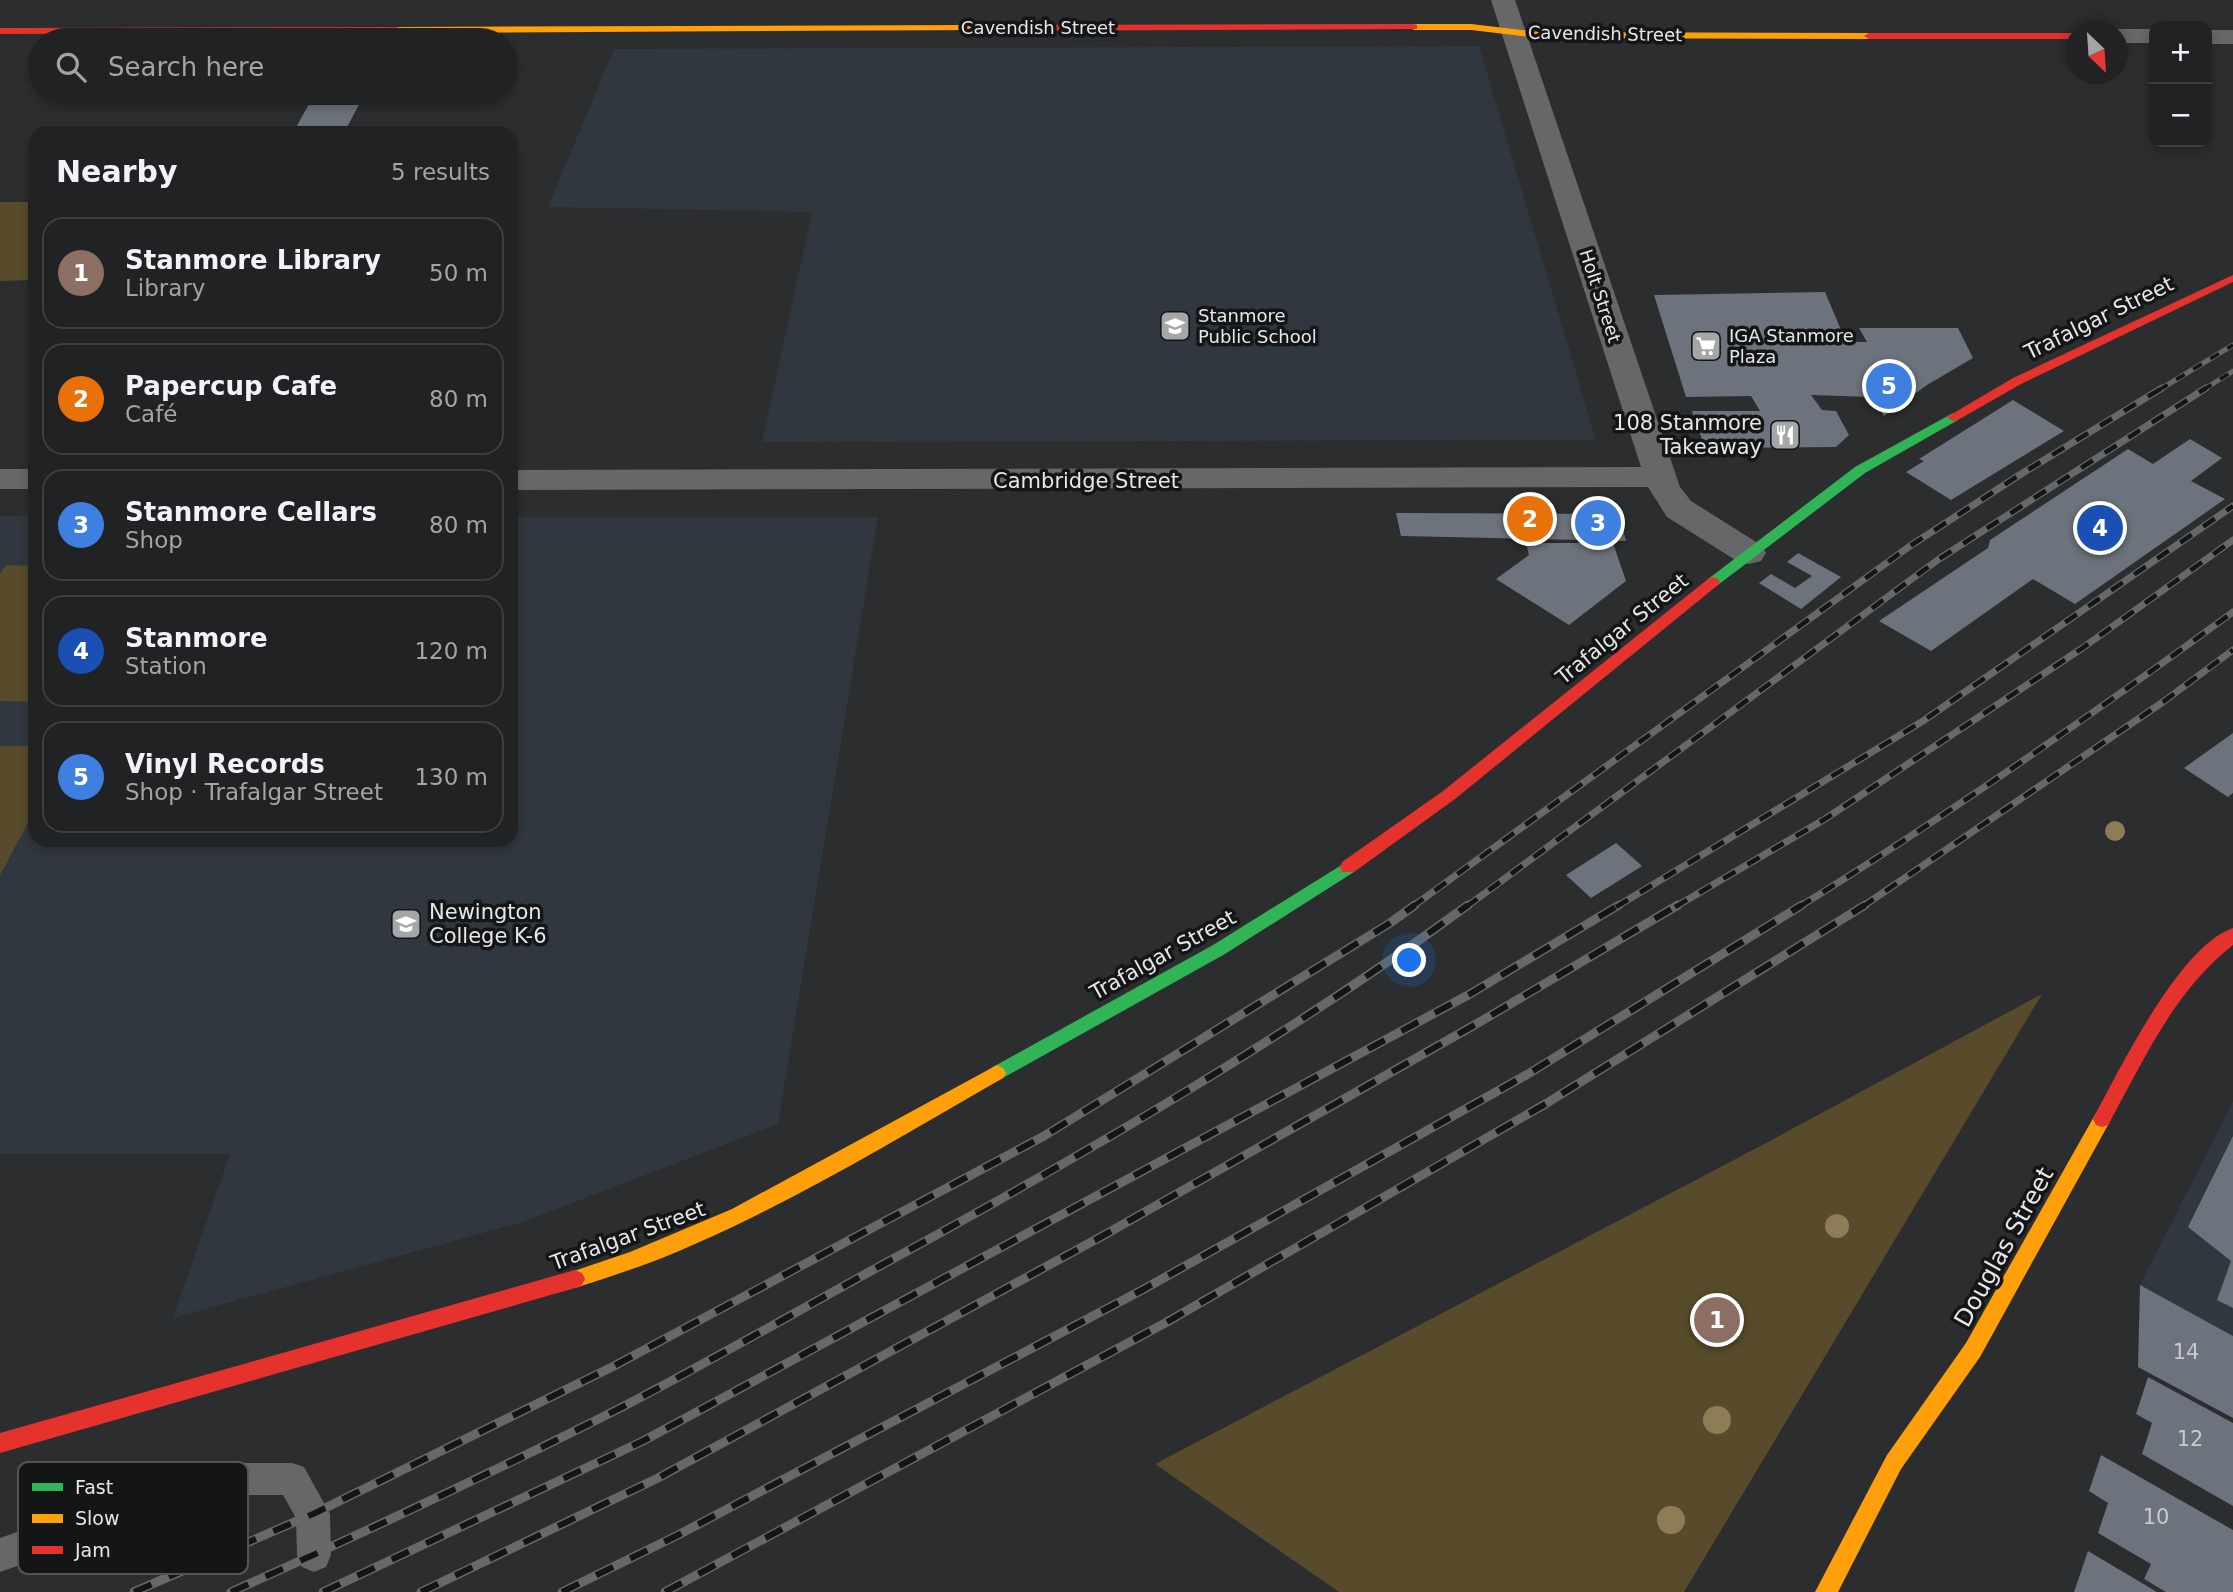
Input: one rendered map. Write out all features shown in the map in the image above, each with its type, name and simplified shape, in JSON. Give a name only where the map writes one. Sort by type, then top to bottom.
[{"type":"street","name":"Holt Street","points":[[1503,0],[1660,477],[1671,500],[1679,509],[1748,553]]},
{"type":"street","name":"Cavendish Street","points":[[518,30],[1471,27],[1540,35],[2065,36]]},
{"type":"street","name":"Cavendish Street","points":[[0,31],[28,31]]},
{"type":"street","points":[[2128,36],[2149,36]]},
{"type":"street","points":[[2212,37],[2233,37]]},
{"type":"street","name":"Trafalgar Street","points":[[0,1443],[608,1270],[691,1239],[768,1201],[1307,896],[1449,795],[1748,553],[1879,458],[2017,381],[2233,278]]},
{"type":"street","name":"Cambridge Street","points":[[518,480],[1166,481],[1660,477]]},
{"type":"street","points":[[0,479],[28,479]]},
{"type":"street","name":"Douglas Street","points":[[1826,1592],[1894,1462],[1973,1350],[2170,998],[2208,952],[2233,935]]},
{"type":"lane","points":[[248,1479],[292,1479],[313,1514],[314,1555]]},
{"type":"lane","points":[[0,1555],[18,1549]]},
{"type":"shaded area","name":"Stanmore Public School","points":[[1479,46],[1596,440],[762,442],[812,212],[548,207],[614,49]]},
{"type":"shaded area","points":[[0,202],[28,202],[28,280],[0,281]]},
{"type":"shaded area","name":"Newington College K-6","points":[[0,516],[28,516],[28,847],[518,847],[518,517],[878,517],[778,1124],[523,1222],[173,1318],[230,1154],[0,1154]]},
{"type":"shaded area","points":[[6,565],[28,566],[28,702],[0,701],[0,574]]},
{"type":"shaded area","points":[[0,746],[28,746],[28,823],[0,875]]},
{"type":"shaded area","points":[[2042,994],[1684,1592],[1339,1592],[1155,1464],[1768,1142]]},
{"type":"shaded area","points":[[2233,1101],[2233,1336],[2140,1285]]},
{"type":"building","points":[[308,105],[359,105],[348,126],[297,126]]},
{"type":"building","points":[[1825,292],[1846,342],[1867,342],[1859,328],[1958,328],[1973,358],[1927,385],[1884,416],[1872,397],[1811,395],[1822,410],[1836,411],[1849,435],[1836,447],[1705,448],[1692,411],[1760,411],[1751,396],[1686,397],[1654,295]]},
{"type":"building","points":[[2013,400],[2064,431],[1951,500],[1906,472],[1924,461],[1919,459]]},
{"type":"building","points":[[2190,439],[2222,458],[2191,481],[2225,499],[2075,604],[2033,579],[1931,651],[1879,621],[1988,548],[1990,540],[2128,449],[2153,464]]},
{"type":"building","points":[[1396,513],[1606,514],[1621,522],[1626,541],[1401,536]]},
{"type":"building","points":[[1526,543],[1613,543],[1626,581],[1569,625],[1496,579],[1529,555]]},
{"type":"building","points":[[1798,553],[1841,577],[1801,609],[1759,583],[1771,574],[1795,588],[1812,576],[1787,562]]},
{"type":"building","points":[[2233,733],[2233,793],[2228,797],[2184,768]]},
{"type":"building","points":[[1616,843],[1642,866],[1591,898],[1566,875]]},
{"type":"building","points":[[2233,1136],[2233,1308],[2217,1300],[2231,1261],[2188,1227]]},
{"type":"building","points":[[2140,1285],[2233,1336],[2233,1418],[2138,1367]]},
{"type":"building","points":[[2148,1377],[2233,1423],[2233,1506],[2142,1454],[2152,1423],[2136,1414]]},
{"type":"building","points":[[2101,1455],[2233,1530],[2233,1592],[2166,1592],[2144,1579],[2151,1564],[2098,1533],[2108,1503],[2089,1491]]},
{"type":"building","points":[[2088,1551],[2157,1592],[2074,1592]]},
{"type":"railway","points":[[2159,390],[2233,345]]},
{"type":"railway","points":[[2203,390],[2233,371]]},
{"type":"railway","points":[[1412,907],[1910,546],[2162,388]]},
{"type":"railway","points":[[1466,907],[1939,559],[2206,388]]},
{"type":"railway","points":[[1616,907],[1923,721],[2233,506]]},
{"type":"railway","points":[[1675,907],[1825,819],[2081,649],[2233,540]]},
{"type":"railway","points":[[1799,907],[2019,764],[2233,612]]},
{"type":"railway","points":[[1864,905],[2163,702],[2233,650]]},
{"type":"railway","points":[[248,1542],[313,1514],[614,1366],[1044,1136],[1415,905]]},
{"type":"railway","points":[[231,1592],[432,1500],[630,1403],[955,1224],[1105,1139],[1253,1050],[1398,955],[1468,905]]},
{"type":"railway","points":[[323,1592],[643,1441],[1470,994],[1619,905]]},
{"type":"railway","points":[[421,1592],[658,1478],[1106,1234],[1478,1023],[1678,905]]},
{"type":"railway","points":[[562,1592],[678,1535],[1144,1289],[1528,1074],[1802,905]]},
{"type":"railway","points":[[665,1592],[1167,1322],[1547,1103],[1864,905]]},
{"type":"railway","points":[[134,1592],[175,1574]]},
{"type":"traffic: fast","points":[[1713,582],[1860,470],[1953,417]]},
{"type":"traffic: fast","points":[[997,1073],[1219,949],[1348,867]]},
{"type":"traffic: slow","points":[[1414,27],[1471,27],[1540,35],[1869,36]]},
{"type":"traffic: slow","points":[[518,30],[977,28]]},
{"type":"traffic: slow","points":[[575,1279],[631,1261],[739,1215],[997,1073]]},
{"type":"traffic: slow","points":[[1826,1592],[1894,1462],[1973,1350],[2102,1119]]},
{"type":"traffic: jam","points":[[977,28],[1414,27]]},
{"type":"traffic: jam","points":[[0,31],[28,31]]},
{"type":"traffic: jam","points":[[1869,36],[2065,36]]},
{"type":"traffic: jam","points":[[1953,417],[2017,381],[2233,278]]},
{"type":"traffic: jam","points":[[1348,867],[1449,795],[1713,582]]},
{"type":"traffic: jam","points":[[2102,1119],[2143,1044],[2174,995],[2191,973],[2233,935]]},
{"type":"traffic: jam","points":[[0,1443],[575,1279]]},
{"type":"place","name":"Stanmore Public School","points":[[1175,326]]},
{"type":"place","name":"IGA Stanmore Plaza","points":[[1706,346]]},
{"type":"place","name":"Vinyl Records","points":[[1889,386]]},
{"type":"place","name":"108 Stanmore Takeaway","points":[[1785,435]]},
{"type":"place","name":"Papercup Cafe","points":[[1530,519]]},
{"type":"place","name":"Stanmore Cellars","points":[[1598,523]]},
{"type":"place","name":"Stanmore","points":[[2100,528]]},
{"type":"place","name":"Newington College K-6","points":[[406,924]]},
{"type":"place","name":"Stanmore Library","points":[[1717,1320]]}]
